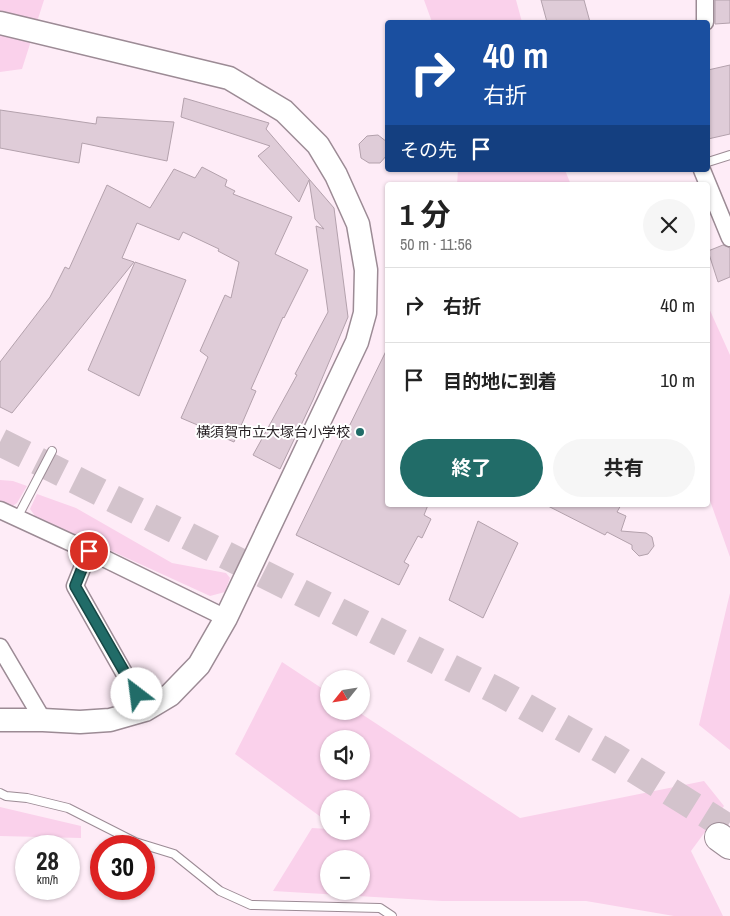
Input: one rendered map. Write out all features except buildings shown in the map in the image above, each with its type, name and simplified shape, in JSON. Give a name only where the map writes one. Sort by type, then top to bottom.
[{"type":"street","points":[[705,0],[705,20]]},
{"type":"street","points":[[0,23],[229,78],[284,111],[318,144],[336,175],[358,224],[366,270],[365,313],[357,342],[226,618],[199,666],[170,696],[146,710],[110,720],[80,722],[0,720]]},
{"type":"street","points":[[710,189],[730,238]]},
{"type":"street","points":[[0,510],[226,618]]},
{"type":"street","points":[[89,551],[75,586],[146,710]]},
{"type":"street","points":[[0,648],[43,720]]},
{"type":"lane","points":[[710,161],[730,155]]},
{"type":"lane","points":[[17,518],[52,451]]},
{"type":"lane","points":[[0,793],[6,796],[27,798],[68,808],[135,842],[174,854],[220,891],[251,905],[380,908],[392,916]]},
{"type":"shaded area","points":[[0,0],[44,0],[22,69],[0,72]]},
{"type":"shaded area","points":[[424,0],[516,0],[521,20],[431,20]]},
{"type":"shaded area","points":[[458,172],[566,172],[570,182],[457,182]]},
{"type":"shaded area","points":[[710,310],[730,355],[730,557],[710,501]]},
{"type":"shaded area","points":[[0,480],[13,481],[27,486],[17,503],[11,507],[0,502]]},
{"type":"shaded area","points":[[37,494],[76,508],[172,563],[226,573],[230,578],[225,592],[210,596],[35,516],[30,509]]},
{"type":"shaded area","points":[[730,593],[730,750],[699,725]]},
{"type":"shaded area","points":[[282,662],[320,687],[320,720],[370,720],[520,818],[704,781],[724,806],[691,851],[723,916],[674,916],[586,901],[442,901],[370,897],[370,850],[320,850],[320,894],[273,891],[312,828],[320,828],[320,840],[370,840],[370,790],[320,790],[320,816],[235,754]]},
{"type":"shaded area","points":[[0,807],[81,826],[81,838],[80,835],[0,836]]},
{"type":"tunnel","points":[[0,442],[499,692],[613,756],[727,827]]},
{"type":"place","name":"横須賀市立大塚台小学校","points":[[360,432]]},
{"type":"route","points":[[89,551],[75,586],[137,694]]}]
